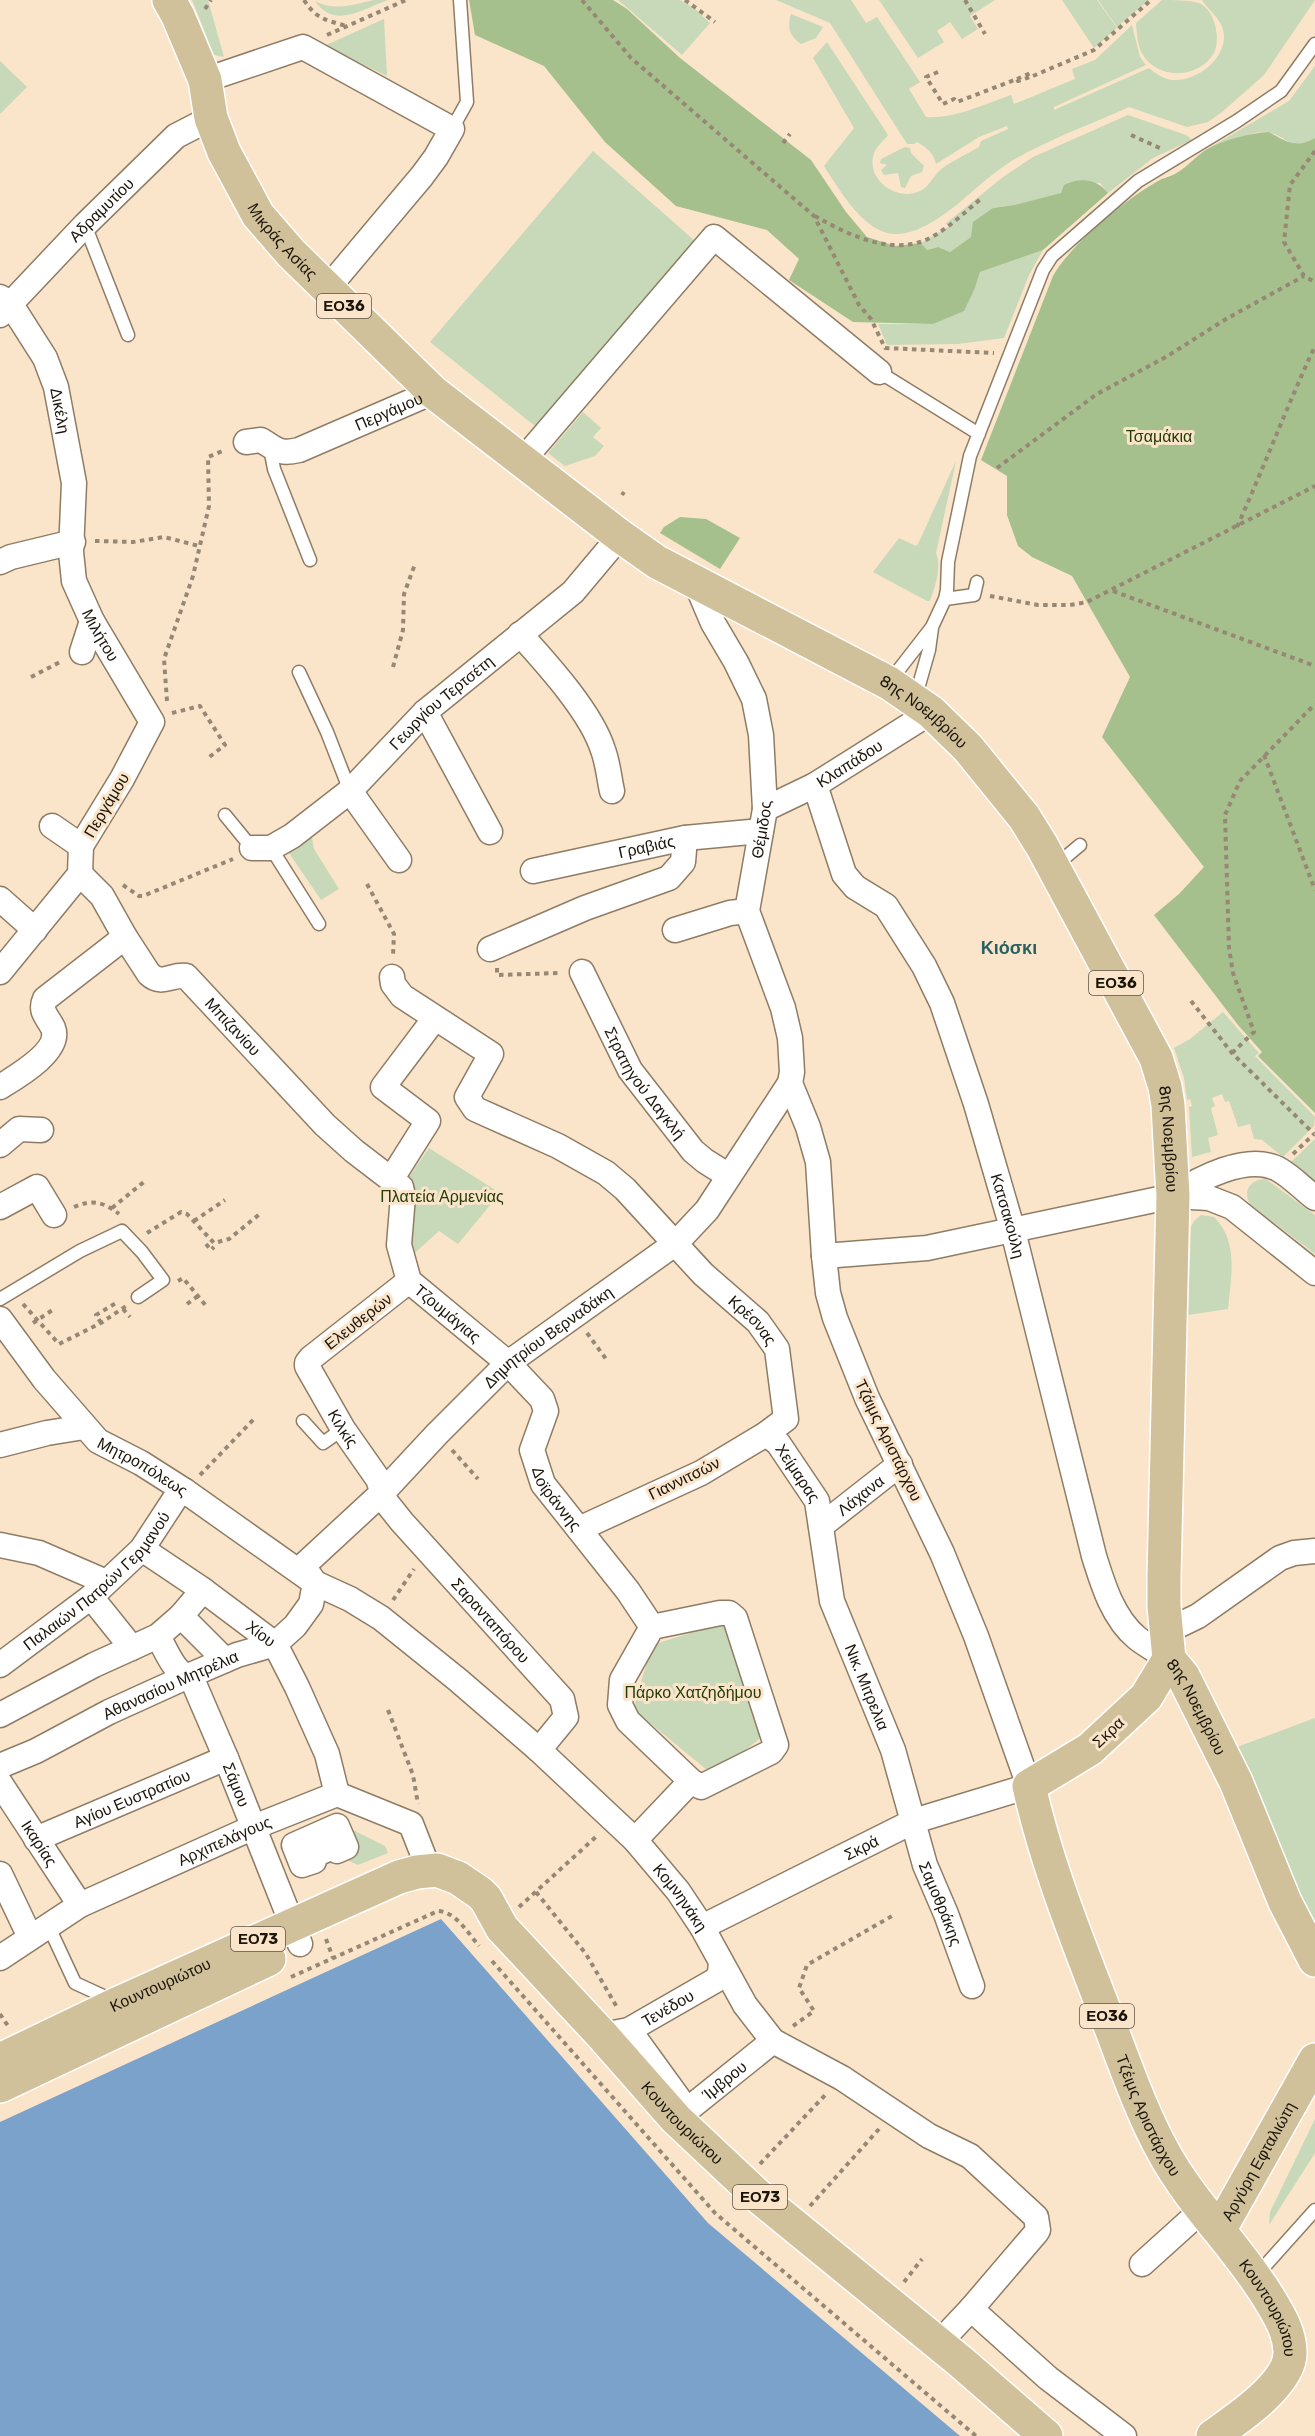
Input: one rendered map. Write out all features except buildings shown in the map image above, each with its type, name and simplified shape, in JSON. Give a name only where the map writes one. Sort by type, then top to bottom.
[{"type":"main road","name":"Μικράς Ασίας","points":[[169,0],[205,80],[212,118],[233,170],[258,214],[327,290],[433,392],[620,537]]},
{"type":"main road","name":"8ης Νοεμβρίου","points":[[620,537],[657,562],[912,698],[955,734],[1024,817],[1054,866],[1161,1071],[1168,1105],[1173,1196],[1164,1577],[1168,1645],[1236,1782],[1285,1902],[1315,1960]]},
{"type":"main road","name":"Σκρα","points":[[1029,1786],[1090,1749],[1146,1697],[1168,1645]]},
{"type":"main road","name":"Τζέιμς Αριστάρχου","points":[[1029,1786],[1040,1837],[1053,1878],[1137,2095],[1164,2153],[1211,2219]]},
{"type":"main road","name":"Κουντουριώτου","points":[[0,2086],[405,1875],[437,1870],[453,1876],[486,1899],[502,1928],[615,2032],[682,2115],[742,2181],[1046,2436]]},
{"type":"main road","name":"Κουντουριώτου","points":[[0,2060],[118,2003],[295,1934],[418,1893],[431,1890],[442,1891],[458,1897],[483,1922],[502,1928]]},
{"type":"main road","name":"Αργύρη Εφταλιώτη","points":[[1211,2219],[1315,2060]]},
{"type":"main road","name":"Κουντουριώτου","points":[[1211,2219],[1256,2276],[1284,2325],[1290,2353],[1282,2376],[1268,2391],[1213,2436]]},
{"type":"street","points":[[205,80],[303,47],[452,129],[422,176],[327,290]]},
{"type":"street","name":"Αδραμυτίου","points":[[3,305],[176,136],[212,118]]},
{"type":"street","points":[[523,460],[714,237],[879,372]]},
{"type":"street","name":"Δικέλη","points":[[3,305],[45,358],[56,387],[74,483],[73,542]]},
{"type":"street","name":"Περγάμου","points":[[246,442],[261,440],[270,448],[284,452],[299,450],[433,392]]},
{"type":"street","name":"Γεωργίου Τερτσέτη","points":[[261,848],[292,836],[350,791],[425,712],[573,592],[620,537]]},
{"type":"street","points":[[0,562],[11,557],[73,542]]},
{"type":"street","name":"Μιλήτου","points":[[73,542],[71,552],[73,575],[92,621],[160,718]]},
{"type":"street","name":"Θέμιδος","points":[[696,583],[713,623],[754,699],[761,735],[763,820],[747,911]]},
{"type":"street","points":[[82,652],[92,621]]},
{"type":"street","points":[[520,634],[555,673],[597,736],[604,751],[612,791]]},
{"type":"street","name":"Κλαπάδου","points":[[763,820],[815,785],[912,698]]},
{"type":"street","points":[[425,712],[490,832]]},
{"type":"street","name":"Περγάμου","points":[[88,882],[81,846],[160,718]]},
{"type":"street","name":"Κατσακούλη","points":[[815,785],[844,874],[855,887],[886,906],[924,966],[942,1003],[976,1104],[1013,1231],[1094,1556],[1104,1586],[1117,1614],[1137,1638],[1168,1645]]},
{"type":"street","points":[[350,791],[399,860]]},
{"type":"street","name":"Γραβιάς","points":[[533,872],[763,820]]},
{"type":"street","points":[[52,826],[81,846]]},
{"type":"street","points":[[493,958],[585,908],[669,878],[683,862],[685,838]]},
{"type":"street","points":[[0,972],[35,930],[88,882]]},
{"type":"street","name":"Μπιζανίου","points":[[88,882],[155,979],[163,981],[177,976],[186,976],[325,1125],[354,1151],[396,1181]]},
{"type":"street","points":[[0,898],[35,930]]},
{"type":"street","points":[[675,930],[730,913],[747,911],[783,1008],[790,1038],[792,1072],[790,1083]]},
{"type":"street","points":[[0,1087],[27,1070],[51,1046],[54,1034],[43,1011],[45,999],[125,937]]},
{"type":"street","name":"Στρατηγού Δαγκλή","points":[[582,972],[623,1057],[637,1079],[693,1151],[729,1176]]},
{"type":"street","points":[[392,977],[393,984],[402,996],[435,1018],[383,1087],[428,1121],[396,1181]]},
{"type":"street","name":"Κρέσνας","points":[[435,1018],[491,1054],[467,1096],[475,1109],[558,1146],[606,1173],[625,1189],[703,1274],[758,1322],[777,1349],[786,1419]]},
{"type":"street","name":"Δημητρίου Βερναδάκη","points":[[315,1583],[303,1566],[382,1492],[508,1364],[676,1243],[707,1210],[790,1083]]},
{"type":"street","name":"Τζάιμς Αριστάρχου","points":[[790,1083],[808,1127],[818,1162],[828,1293],[835,1318],[867,1398],[942,1553],[976,1636],[1029,1786]]},
{"type":"street","points":[[0,1145],[19,1129],[42,1130]]},
{"type":"street","points":[[1173,1196],[1195,1181],[1212,1174],[1251,1164],[1261,1164],[1278,1169],[1315,1198]]},
{"type":"street","name":"Τζουμάγιας","points":[[396,1181],[403,1196],[399,1245],[409,1281],[508,1364]]},
{"type":"street","points":[[0,1207],[37,1188],[54,1215]]},
{"type":"street","points":[[824,1256],[927,1248],[1173,1196],[1209,1198],[1232,1207],[1315,1273]]},
{"type":"street","name":"Ελευθερών","points":[[307,1363],[409,1281]]},
{"type":"street","name":"Μητροπόλεως","points":[[0,1319],[84,1427],[98,1441],[141,1463],[185,1491],[315,1583]]},
{"type":"street","name":"Κιλκίς","points":[[307,1363],[343,1429],[378,1479],[382,1492]]},
{"type":"street","name":"Δοϊράννης","points":[[508,1364],[546,1406],[532,1446],[543,1484],[628,1591],[652,1627]]},
{"type":"street","name":"Γιαννιτσών","points":[[579,1529],[701,1473],[766,1434],[786,1419]]},
{"type":"street","points":[[0,1445],[47,1433],[84,1427]]},
{"type":"street","name":"Χείμαρας","points":[[766,1434],[778,1443],[817,1501],[823,1553]]},
{"type":"street","name":"Λάχανα","points":[[821,1526],[900,1464]]},
{"type":"street","name":"Παλαιών Πατρών Γερμανού","points":[[0,1665],[98,1589],[142,1549],[176,1497],[185,1491]]},
{"type":"street","name":"Σαρανταπόρου","points":[[382,1492],[386,1502],[402,1522],[562,1699],[566,1717],[539,1750]]},
{"type":"street","points":[[1,1547],[39,1553],[98,1589],[132,1648]]},
{"type":"street","name":"Χίου","points":[[142,1549],[203,1590],[275,1644],[297,1686],[327,1754],[337,1794]]},
{"type":"street","points":[[1168,1645],[1198,1616],[1280,1558],[1305,1552]]},
{"type":"street","name":"Νικ. Μιτρελια","points":[[823,1553],[832,1601],[893,1750],[914,1821]]},
{"type":"street","name":"Κομνηνάκη","points":[[315,1583],[350,1599],[381,1618],[539,1750],[635,1840],[678,1891],[702,1927],[745,2005],[774,2041],[842,2078],[929,2136],[970,2156],[1036,2217],[1038,2230],[971,2309]]},
{"type":"street","name":"Αθανασίου Μητρέλια","points":[[0,1766],[36,1751],[109,1712],[186,1677],[225,1660],[275,1644],[295,1626],[311,1604],[315,1583]]},
{"type":"street","points":[[0,1715],[158,1636],[181,1616],[203,1590]]},
{"type":"street","points":[[729,1613],[734,1616],[776,1745],[771,1752],[704,1786],[698,1787],[691,1781],[628,1722],[620,1705],[622,1680],[652,1627],[729,1613]]},
{"type":"street","points":[[181,1616],[225,1660]]},
{"type":"street","name":"Σάμου","points":[[158,1636],[175,1666],[186,1677],[192,1679],[254,1827],[295,1934]]},
{"type":"street","name":"Αγίου Ευστρατίου","points":[[36,1839],[226,1758]]},
{"type":"street","points":[[635,1840],[691,1781]]},
{"type":"street","name":"Ικαρίας","points":[[0,1782],[80,1905]]},
{"type":"street","name":"Σκρά","points":[[702,1927],[914,1821],[1029,1786]]},
{"type":"street","points":[[337,1794],[411,1824],[429,1870]]},
{"type":"street","name":"Αρχιπελάγους","points":[[0,1958],[80,1905],[254,1827],[337,1794]]},
{"type":"street","name":"Σαμοθράκης","points":[[914,1821],[925,1865],[946,1914],[972,1986]]},
{"type":"street","points":[[0,1874],[39,1931]]},
{"type":"street","name":"Τενέδου","points":[[615,2032],[716,1980],[720,1973],[721,1963]]},
{"type":"street","name":"Ίμβρου","points":[[682,2115],[774,2041]]},
{"type":"street","points":[[1142,2264],[1211,2219]]},
{"type":"street","points":[[938,2344],[971,2309],[1048,2378],[1124,2436]]},
{"type":"lane","points":[[452,129],[466,102],[460,0]]},
{"type":"lane","points":[[912,698],[932,627],[945,599],[948,562],[970,456],[1043,270],[1052,256],[1130,187],[1281,91],[1315,44]]},
{"type":"lane","points":[[85,225],[128,335]]},
{"type":"lane","points":[[879,372],[979,434]]},
{"type":"lane","points":[[270,448],[273,469],[310,560]]},
{"type":"lane","points":[[945,599],[974,595],[976,582]]},
{"type":"lane","points":[[912,698],[929,650],[932,627]]},
{"type":"lane","points":[[300,672],[350,791]]},
{"type":"lane","points":[[225,814],[261,848],[319,924]]},
{"type":"lane","points":[[1054,866],[1080,846]]},
{"type":"lane","points":[[0,1299],[80,1251],[122,1231],[142,1252],[166,1284],[138,1297]]},
{"type":"lane","points":[[303,1421],[323,1443],[343,1429]]},
{"type":"lane","points":[[39,1931],[75,1983],[118,2003]]},
{"type":"lane","points":[[1256,2276],[1315,2210]]},
{"type":"path","points":[[205,9],[211,0]]},
{"type":"path","points":[[304,0],[311,10],[327,22],[346,26]]},
{"type":"path","points":[[303,47],[406,0]]},
{"type":"path","points":[[582,0],[631,58],[814,216],[844,232],[871,241],[895,244],[920,242],[950,224],[984,197]]},
{"type":"path","points":[[685,0],[715,22]]},
{"type":"path","points":[[966,0],[985,34]]},
{"type":"path","points":[[938,72],[926,77],[943,104],[954,99],[957,102],[1094,50],[1151,0]]},
{"type":"path","points":[[783,143],[790,134]]},
{"type":"path","points":[[1131,135],[1176,156]]},
{"type":"path","points":[[1315,151],[1290,185],[1284,242],[1304,276],[1315,282]]},
{"type":"path","points":[[814,216],[859,305],[871,319],[885,348],[1010,354]]},
{"type":"path","points":[[997,468],[1097,394],[1166,357],[1226,319],[1304,276]]},
{"type":"path","points":[[1237,527],[1315,346]]},
{"type":"path","points":[[168,703],[164,659],[185,604],[209,506],[208,457]]},
{"type":"path","points":[[974,595],[1004,597],[1020,603],[1070,605],[1088,602],[1315,486]]},
{"type":"path","points":[[73,542],[133,542],[164,537],[199,546]]},
{"type":"path","points":[[393,667],[403,630],[404,594],[415,564]]},
{"type":"path","points":[[1112,591],[1315,666]]},
{"type":"path","points":[[31,677],[82,652]]},
{"type":"path","points":[[1232,1053],[1254,1032],[1233,973],[1229,948],[1225,815],[1240,782],[1315,704]]},
{"type":"path","points":[[160,718],[200,706],[225,745],[208,758]]},
{"type":"path","points":[[1264,755],[1315,890]]},
{"type":"path","points":[[88,882],[122,884],[139,896],[143,896],[261,848]]},
{"type":"path","points":[[368,884],[394,934],[392,977]]},
{"type":"path","points":[[493,958],[497,975],[582,972]]},
{"type":"path","points":[[1191,1001],[1232,1053],[1314,1134]]},
{"type":"path","points":[[112,1208],[145,1181]]},
{"type":"path","points":[[194,1221],[225,1200]]},
{"type":"path","points":[[87,1201],[103,1203]]},
{"type":"path","points":[[140,1238],[181,1212],[194,1221],[214,1243],[229,1239],[261,1213]]},
{"type":"path","points":[[206,1244],[211,1250],[214,1247]]},
{"type":"path","points":[[181,1279],[183,1278],[207,1307]]},
{"type":"path","points":[[12,1293],[39,1319],[59,1344],[101,1323],[110,1314],[138,1297]]},
{"type":"path","points":[[187,1304],[198,1296]]},
{"type":"path","points":[[101,1323],[96,1315],[116,1303]]},
{"type":"path","points":[[122,1308],[130,1317]]},
{"type":"path","points":[[33,1323],[54,1309]]},
{"type":"path","points":[[574,1316],[606,1359]]},
{"type":"path","points":[[185,1491],[254,1419]]},
{"type":"path","points":[[437,1434],[478,1479]]},
{"type":"path","points":[[381,1618],[428,1549]]},
{"type":"path","points":[[388,1710],[413,1775],[418,1804],[411,1824]]},
{"type":"path","points":[[502,1928],[505,1922],[612,1820]]},
{"type":"path","points":[[536,1892],[596,1969],[615,2032]]},
{"type":"path","points":[[290,1978],[438,1911],[445,1911],[452,1915],[715,2213],[976,2436]]},
{"type":"path","points":[[774,2041],[814,2011],[799,1988],[807,1965],[892,1916]]},
{"type":"path","points":[[0,2014],[7,2025]]},
{"type":"path","points":[[742,2181],[842,2078]]},
{"type":"path","points":[[794,2225],[894,2113]]},
{"type":"green space","points":[[192,0],[208,0],[224,57],[214,55]]},
{"type":"green space","points":[[374,0],[388,0],[359,12],[340,16],[323,10],[315,1],[337,7]]},
{"type":"green space","points":[[469,0],[613,0],[627,9],[680,58],[811,160],[846,212],[867,237],[895,246],[921,243],[927,250],[938,247],[950,252],[971,237],[973,222],[993,208],[1061,193],[1064,185],[1070,182],[1082,180],[1093,182],[1108,193],[1043,250],[980,272],[964,311],[933,324],[853,322],[789,280],[799,259],[767,230],[676,206],[605,142],[544,66],[475,35]]},
{"type":"green space","points":[[618,0],[680,0],[694,8],[710,23],[682,55]]},
{"type":"green space","points":[[776,0],[851,0],[866,23],[877,17],[920,82],[909,89],[926,117],[937,117],[959,113],[1011,95],[1014,104],[1075,79],[1072,69],[1095,60],[1132,25],[1140,57],[1146,65],[1054,107],[1054,110],[1149,68],[1171,80],[1191,77],[1214,62],[1224,38],[1222,26],[1202,0],[1315,0],[1264,75],[1208,122],[1187,127],[1129,107],[1027,152],[999,170],[937,219],[921,228],[894,234],[872,226],[862,218],[824,166],[854,128],[813,58],[827,42],[888,135],[875,150],[872,163],[879,180],[893,191],[911,194],[920,191],[943,168],[979,147],[981,141],[1008,129],[1007,126],[979,137],[936,164],[931,154],[923,146],[917,142],[907,144],[830,23]]},
{"type":"green space","points":[[879,0],[995,0],[970,16],[978,29],[962,39],[950,22],[937,31],[944,42],[918,58]]},
{"type":"green space","points":[[1062,0],[1097,0],[1117,28],[1094,48]]},
{"type":"green space","points":[[1098,0],[1149,0],[1117,27]]},
{"type":"green space","points":[[1162,0],[1199,3],[1213,18],[1217,32],[1216,47],[1207,62],[1199,68],[1189,72],[1168,72],[1158,69],[1143,55],[1136,23]]},
{"type":"green space","points":[[791,14],[823,27],[816,38],[801,44],[797,41],[790,31]]},
{"type":"green space","points":[[384,19],[387,76],[324,46]]},
{"type":"green space","points":[[0,61],[27,87],[0,114]]},
{"type":"green space","points":[[1315,66],[1315,138],[1294,144],[1275,134],[1262,132],[1209,148],[1289,101]]},
{"type":"green space","points":[[1128,115],[1186,135],[1192,140],[1153,158],[1108,193],[1100,183],[1064,185],[1062,193],[993,208],[971,237],[950,252],[938,247],[927,250],[921,243],[951,225],[945,224],[1003,177],[1033,157]]},
{"type":"green space","name":"Τσαμάκια","points":[[1269,132],[1297,144],[1315,138],[1315,1113],[1258,1056],[1262,1052],[1238,1025],[1154,915],[1179,894],[1204,867],[1102,737],[1130,677],[1072,576],[1032,557],[1018,546],[1007,515],[1007,476],[981,460],[1053,276],[1072,251],[1130,199],[1158,181],[1180,171],[1206,150],[1239,137]]},
{"type":"green space","points":[[905,147],[910,148],[911,153],[924,166],[922,172],[911,176],[905,188],[901,187],[898,173],[884,175],[881,170],[887,165],[880,163],[881,159]]},
{"type":"green space","points":[[593,151],[695,241],[535,426],[430,342]]},
{"type":"green space","points":[[1043,250],[1029,275],[1004,338],[958,344],[887,345],[878,324],[933,324],[975,288],[980,272]]},
{"type":"green space","points":[[583,412],[601,428],[593,437],[604,446],[595,456],[565,466],[548,453]]},
{"type":"green space","points":[[956,461],[936,553],[937,577],[930,601],[927,601],[873,572],[899,538],[916,546],[918,544]]},
{"type":"green space","points":[[680,517],[706,519],[740,538],[720,569],[660,533],[664,527]]},
{"type":"green space","points":[[311,832],[314,849],[339,889],[321,900],[287,850]]},
{"type":"green space","points":[[1223,1012],[1259,1053],[1255,1056],[1315,1117],[1314,1126],[1283,1157],[1262,1140],[1254,1139],[1250,1124],[1238,1127],[1229,1101],[1225,1102],[1222,1094],[1212,1098],[1215,1106],[1211,1108],[1218,1135],[1208,1138],[1211,1152],[1192,1157],[1189,1107],[1192,1106],[1190,1099],[1187,1100],[1184,1078],[1174,1048],[1190,1039]]},
{"type":"green space","points":[[1315,1139],[1315,1182],[1290,1163]]},
{"type":"green space","name":"Πλατεία Αρμενίας","points":[[429,1148],[500,1193],[458,1244],[439,1231],[407,1260],[406,1181]]},
{"type":"green space","points":[[1266,1179],[1315,1215],[1315,1254],[1250,1204],[1247,1194],[1249,1186],[1256,1181]]},
{"type":"green space","points":[[1201,1215],[1214,1217],[1227,1237],[1232,1260],[1228,1309],[1188,1315],[1191,1227]]},
{"type":"green space","name":"Πάρκο Χατζηδήμου","points":[[725,1622],[762,1737],[713,1775],[633,1709],[652,1645]]},
{"type":"green space","points":[[1315,1718],[1315,1933],[1229,1750]]},
{"type":"green space","points":[[335,1821],[385,1846],[388,1853],[358,1865],[347,1860],[341,1863],[336,1853],[323,1858],[326,1869],[316,1873]]},
{"type":"green space","points":[[1315,2119],[1315,2153],[1269,2225],[1270,2212]]},
{"type":"water","points":[[441,1919],[708,2223],[960,2436],[0,2436],[0,2122]]},
{"type":"district","name":"Κιόσκι","points":[[1009,948]]}]
